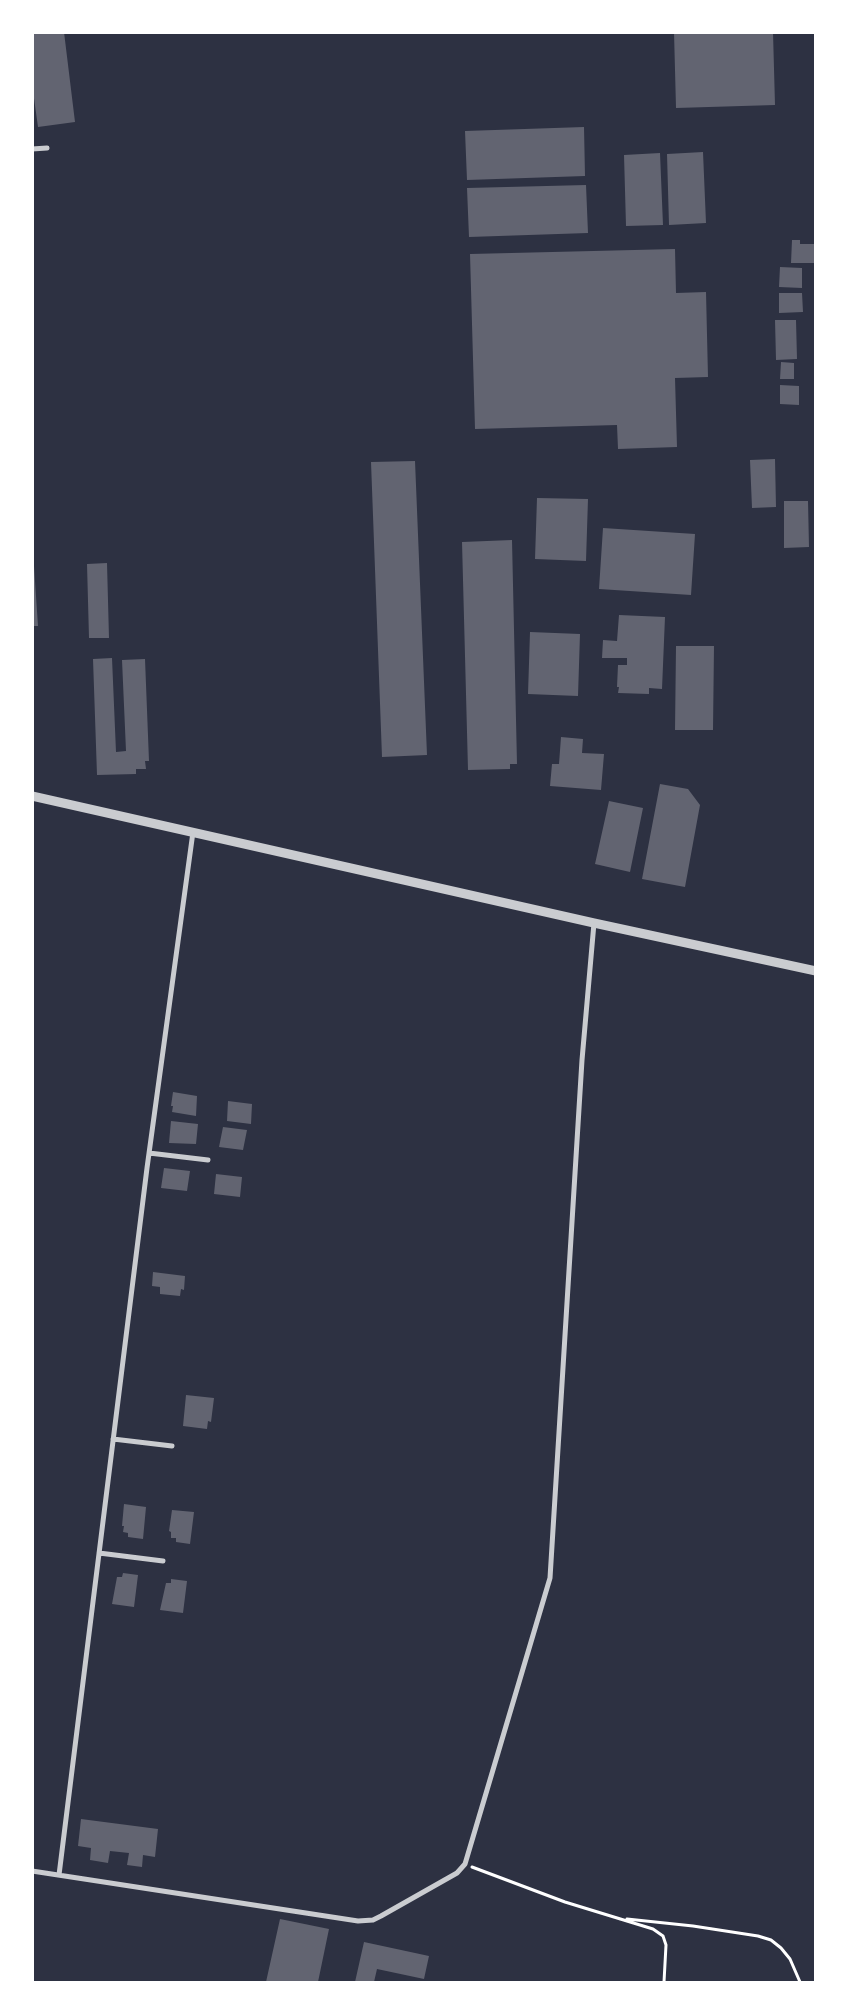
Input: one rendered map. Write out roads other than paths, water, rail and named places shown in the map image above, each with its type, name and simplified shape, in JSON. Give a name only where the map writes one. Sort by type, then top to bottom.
[{"type":"street","points":[[32,149],[47,148]]},
{"type":"street","points":[[32,796],[594,923],[816,971]]},
{"type":"street","points":[[58,1875],[149,1153],[193,832]]},
{"type":"street","points":[[32,1871],[358,1921],[373,1920],[381,1916],[457,1873],[465,1864],[550,1578],[582,1060],[594,923]]},
{"type":"street","points":[[149,1153],[208,1160]]},
{"type":"street","points":[[113,1439],[172,1446]]},
{"type":"street","points":[[99,1553],[163,1561]]}]
